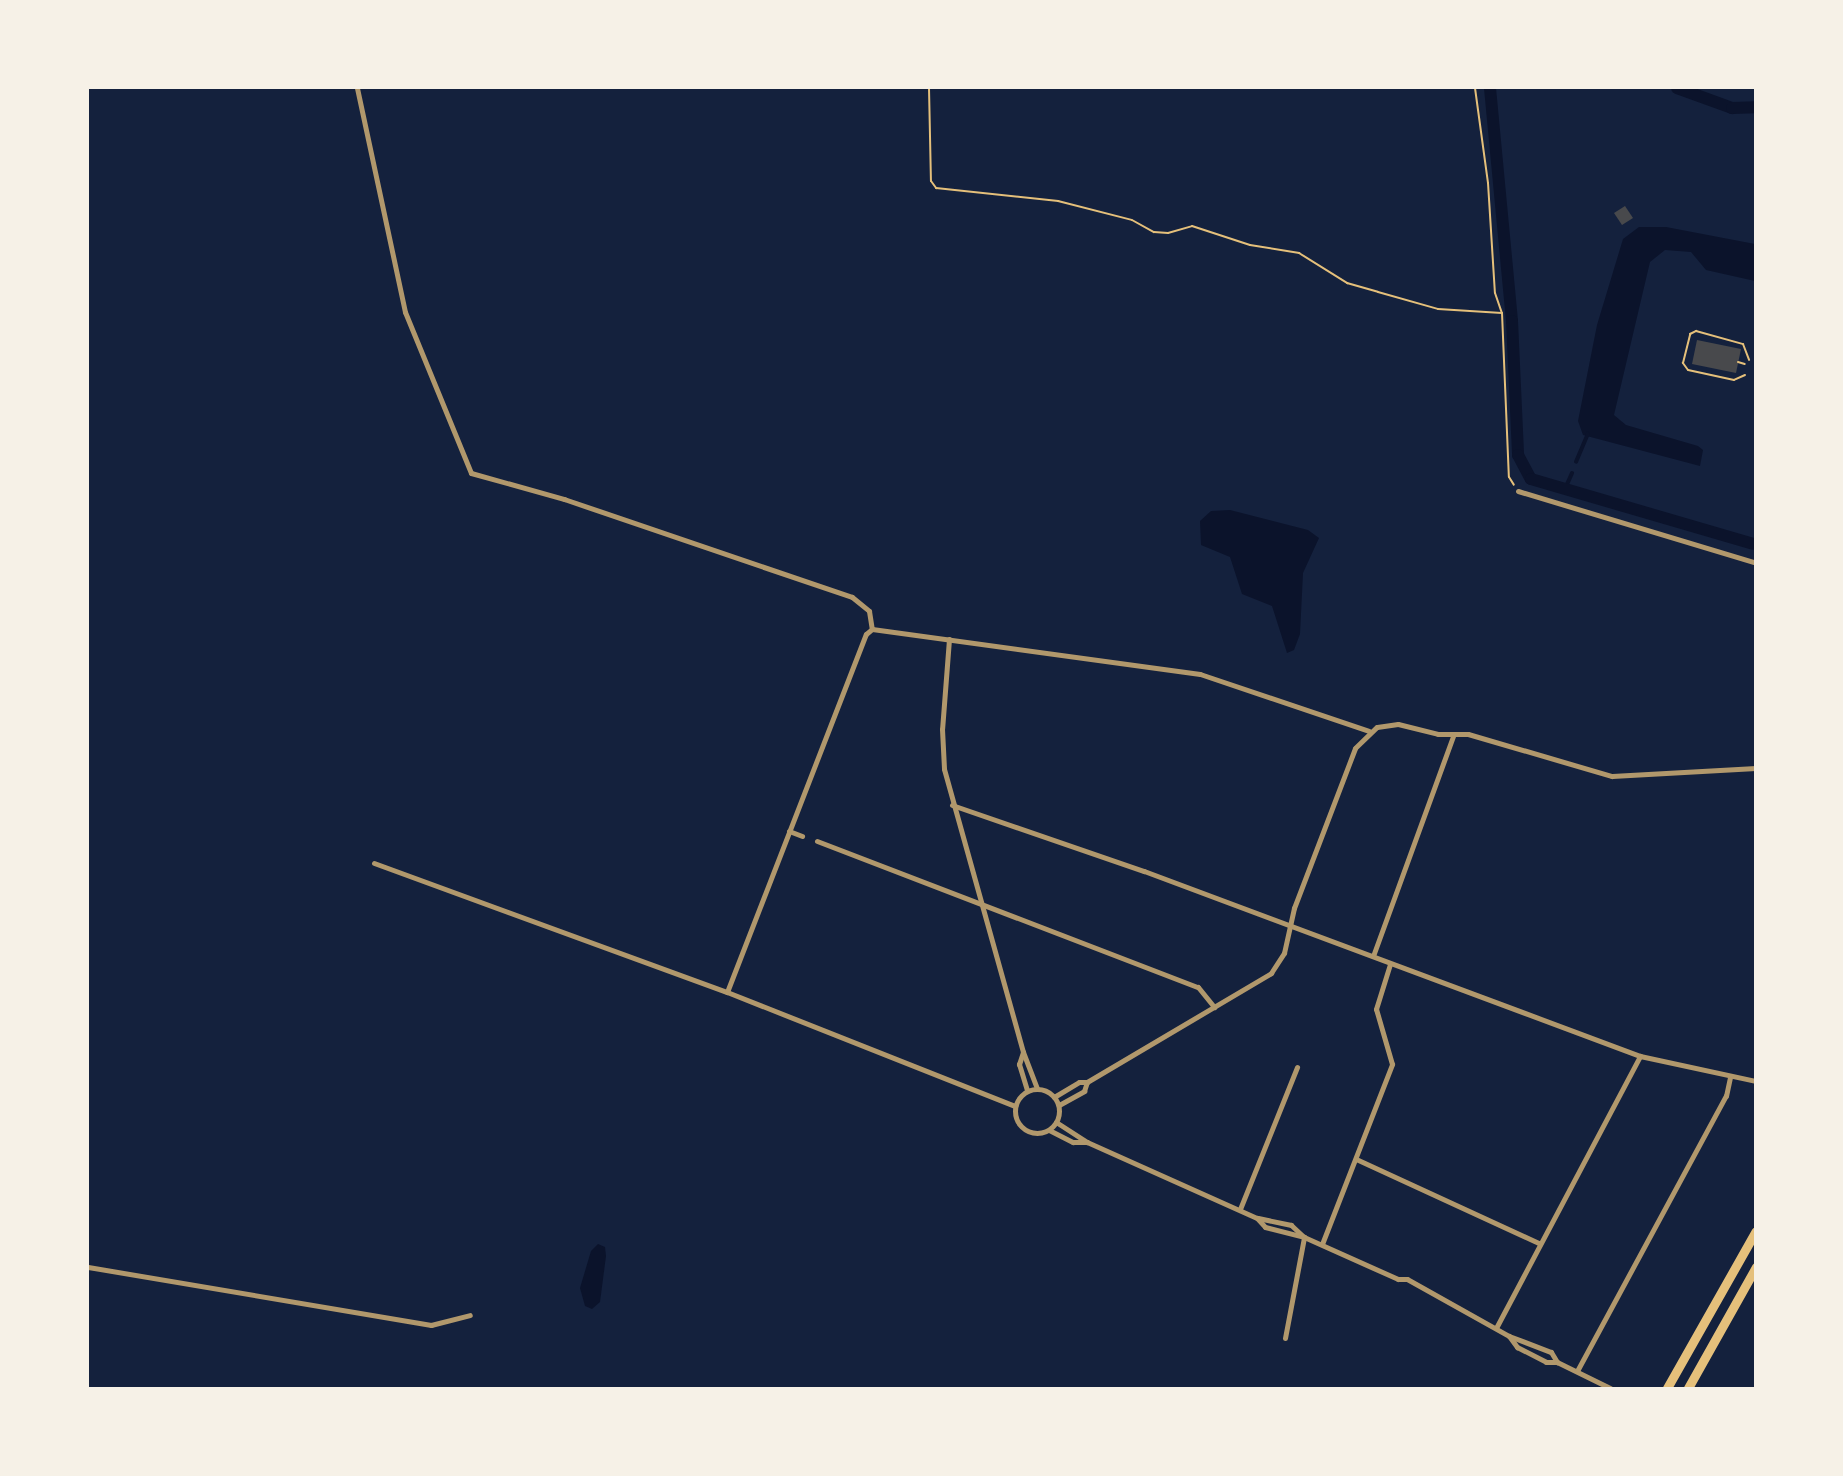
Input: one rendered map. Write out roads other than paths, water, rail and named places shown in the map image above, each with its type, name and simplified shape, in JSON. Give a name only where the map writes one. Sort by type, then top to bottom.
[{"type":"main road","points":[[1667,1388],[1755,1231]]},
{"type":"main road","points":[[1689,1388],[1755,1266]]},
{"type":"street","points":[[357,88],[405,312],[471,473],[564,499],[852,597],[869,611],[872,629]]},
{"type":"street","points":[[1518,491],[1755,563]]},
{"type":"street","points":[[872,629],[1200,674],[1369,731],[1394,724],[1468,734],[1612,776],[1755,768]]},
{"type":"street","points":[[727,992],[866,635],[872,629]]},
{"type":"street","points":[[949,639],[942,748],[952,805],[1023,1052],[1037,1088],[1054,1097],[1059,1105],[1056,1122],[1049,1130],[1037,1133],[1022,1128],[1015,1106]]},
{"type":"street","points":[[1054,1097],[1079,1082],[1087,1082],[1271,972],[1284,953],[1290,926],[1355,748],[1369,731]]},
{"type":"street","points":[[1373,956],[1454,734]]},
{"type":"street","points":[[952,805],[968,807],[1640,1056],[1755,1081]]},
{"type":"street","points":[[789,831],[802,836]]},
{"type":"street","points":[[817,841],[982,908],[1198,987],[1214,1007]]},
{"type":"street","points":[[373,863],[727,992],[1015,1106]]},
{"type":"street","points":[[1322,1244],[1392,1064],[1376,1009],[1390,964]]},
{"type":"street","points":[[1023,1052],[1019,1064],[1027,1091]]},
{"type":"street","points":[[1496,1328],[1640,1056]]},
{"type":"street","points":[[1240,1209],[1297,1067]]},
{"type":"street","points":[[1577,1371],[1727,1096],[1730,1077]]},
{"type":"street","points":[[1059,1105],[1084,1091],[1087,1082]]},
{"type":"street","points":[[1015,1106],[1027,1091],[1037,1088]]},
{"type":"street","points":[[1056,1122],[1087,1142],[1240,1209],[1275,1231],[1304,1237],[1398,1279],[1407,1279],[1509,1336],[1551,1352],[1558,1362]]},
{"type":"street","points":[[1049,1130],[1073,1142],[1087,1142]]},
{"type":"street","points":[[1356,1159],[1539,1243]]},
{"type":"street","points":[[1257,1218],[1291,1225],[1304,1237]]},
{"type":"street","points":[[1284,1338],[1304,1237]]},
{"type":"street","points":[[88,1266],[431,1325],[470,1315]]},
{"type":"street","points":[[1509,1336],[1525,1352],[1546,1362],[1558,1362],[1610,1388]]},
{"type":"water","points":[[1639,227],[1666,227],[1755,244],[1755,281],[1706,270],[1691,252],[1665,250],[1650,262],[1614,415],[1626,425],[1698,446],[1703,450],[1700,466],[1583,435],[1578,421],[1597,325],[1623,239]]},
{"type":"water","points":[[1230,510],[1308,530],[1319,538],[1303,573],[1300,634],[1294,650],[1287,653],[1272,606],[1242,594],[1230,557],[1201,545],[1200,521],[1211,511]]},
{"type":"water","points":[[598,1244],[605,1247],[606,1256],[600,1302],[592,1309],[585,1306],[580,1288],[591,1251]]},
{"type":"waterway","points":[[1490,88],[1512,321],[1518,455],[1531,479],[1753,544]]},
{"type":"waterway","points":[[1677,88],[1732,108],[1756,107]]},
{"type":"waterway","points":[[1576,462],[1588,434]]},
{"type":"waterway","points":[[1565,489],[1572,473]]}]
